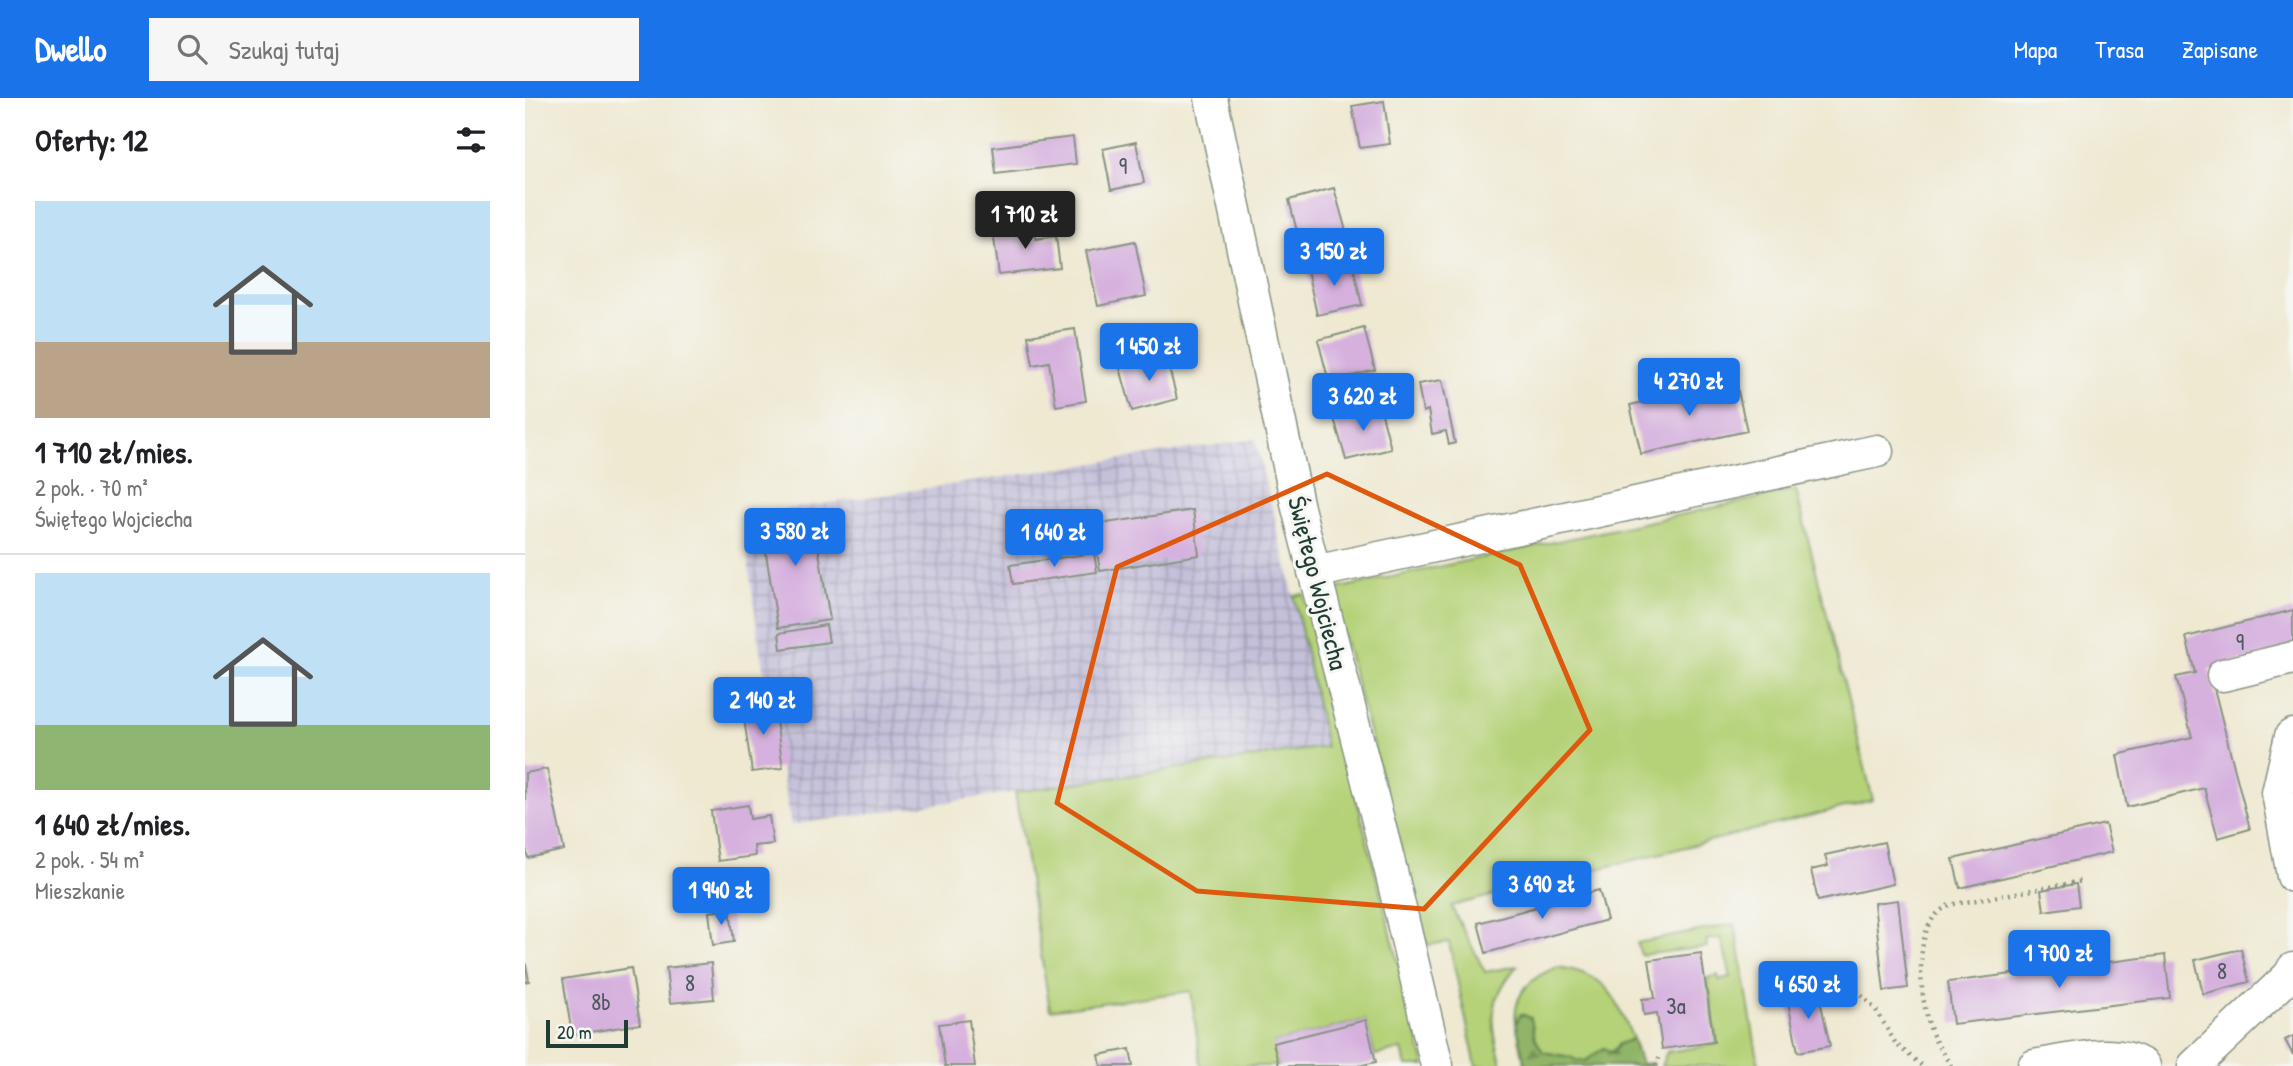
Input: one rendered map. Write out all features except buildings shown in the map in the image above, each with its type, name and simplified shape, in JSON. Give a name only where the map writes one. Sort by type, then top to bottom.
[{"type":"street","name":"Świętego Wojciecha","points":[[1211,98],[1298,508],[1391,871],[1437,1066]]},
{"type":"street","points":[[1314,572],[1877,451]]},
{"type":"street","points":[[2223,675],[2293,658]]},
{"type":"street","points":[[2293,735],[2278,793],[2293,876]]},
{"type":"street","points":[[2194,1066],[2290,975],[2293,969]]},
{"type":"street","points":[[2034,1066],[2115,1055],[2133,1058],[2144,1066]]},
{"type":"path","points":[[1951,1066],[1934,1038],[1923,1000],[1921,959],[1926,930],[1935,915],[1949,905],[2083,881]]},
{"type":"path","points":[[1835,963],[1854,988],[1876,1010],[1896,1044],[1922,1066]]},
{"type":"path","points":[[1655,1066],[1659,1058]]},
{"type":"highlighted area","points":[[1327,474],[1520,565],[1590,730],[1424,909],[1197,891],[1057,803],[1117,567]]},
{"type":"shaded area","points":[[1255,439],[1294,596],[1327,747],[791,825],[760,650],[742,516]]},
{"type":"green space","points":[[1796,490],[1873,800],[1451,906],[1485,972],[1517,966],[1500,991],[1494,1013],[1495,1037],[1502,1066],[1476,1066],[1449,942],[1427,945],[1331,590]]},
{"type":"green space","points":[[1304,594],[1425,1066],[1406,1066],[1402,1049],[1375,1055],[1365,1020],[1274,1043],[1279,1066],[1201,1066],[1191,991],[1050,1010],[1015,792],[1326,747],[1294,596]]},
{"type":"green space","points":[[1735,924],[1759,1066],[1661,1066],[1667,1052],[1717,1044],[1707,978],[1718,975],[1719,980],[1731,977],[1721,938],[1706,940],[1707,947],[1641,955],[1637,943]]},
{"type":"green space","points":[[1558,967],[1600,982],[1615,999],[1633,1039],[1619,1044],[1611,1052],[1604,1048],[1586,1061],[1543,1052],[1535,1038],[1530,1018],[1521,1014],[1516,1023],[1517,1003],[1532,981]]},
{"type":"green space","points":[[1521,1014],[1531,1018],[1535,1038],[1543,1052],[1585,1061],[1604,1048],[1613,1053],[1619,1044],[1633,1039],[1641,1064],[1653,1063],[1651,1066],[1525,1066],[1516,1023]]}]
